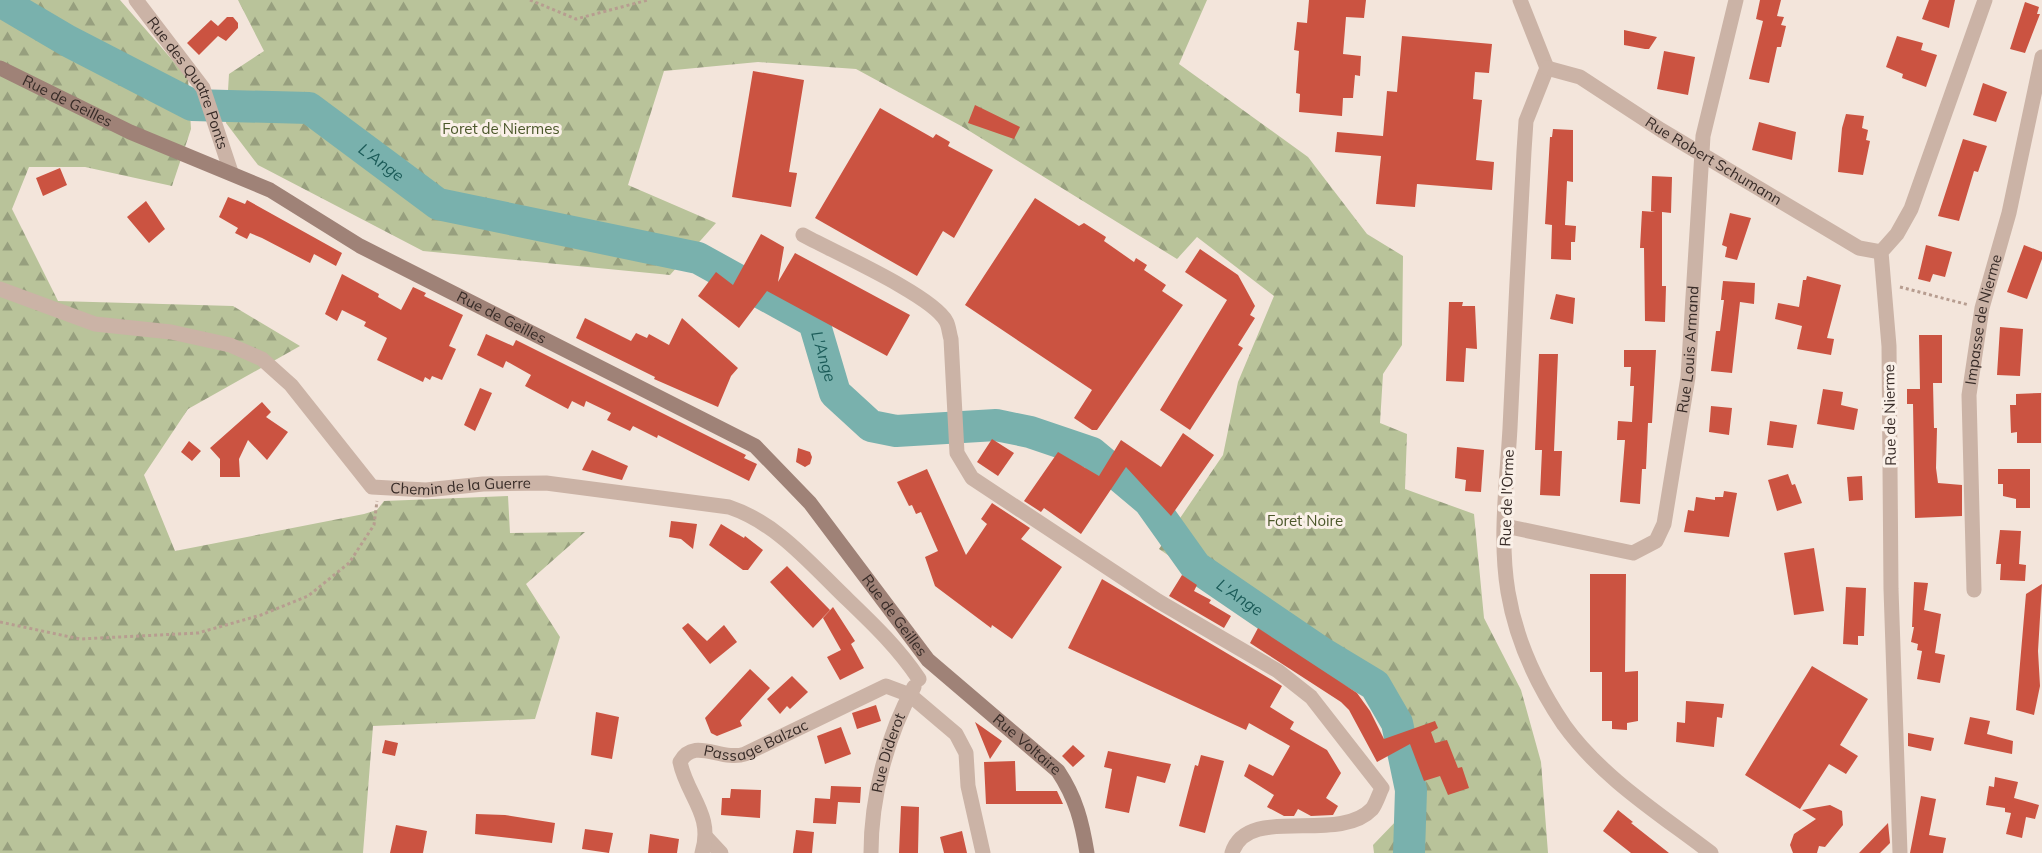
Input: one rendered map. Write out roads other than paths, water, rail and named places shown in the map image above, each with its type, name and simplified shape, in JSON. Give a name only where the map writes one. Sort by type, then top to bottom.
[{"type":"street","name":"Rue des Quatre Ponts","points":[[136,0],[203,88],[231,172]]},
{"type":"street","points":[[1520,0],[1547,68]]},
{"type":"street","name":"Rue Louis Armand","points":[[1505,526],[1634,554],[1645,550],[1656,541],[1664,524],[1688,377],[1702,154],[1712,97],[1736,0]]},
{"type":"street","points":[[1881,252],[1898,234],[1911,209],[1985,0]]},
{"type":"street","name":"Impasse de Nierme","points":[[1974,590],[1969,395],[1982,308],[2009,213],[2042,57]]},
{"type":"street","name":"Rue de Geilles","points":[[0,68],[130,132],[231,172],[279,195],[360,246],[755,446],[810,503],[928,660]]},
{"type":"street","name":"Rue Robert Schumann","points":[[1547,68],[1580,77],[1702,154],[1859,248],[1881,252]]},
{"type":"street","name":"Rue de l'Orme","points":[[1547,68],[1526,121],[1505,526],[1508,589],[1513,615],[1519,638],[1546,698],[1588,754],[1608,774],[1711,853]]},
{"type":"street","points":[[803,235],[908,291],[939,311],[947,322],[951,339],[955,438],[962,466],[972,478],[1158,601],[1278,671],[1311,697],[1382,788],[1372,809],[1346,824],[1251,829],[1235,841],[1232,853]]},
{"type":"street","name":"Rue de Nierme","points":[[1881,252],[1889,346],[1892,589],[1900,853]]},
{"type":"street","name":"Chemin de la Guerre","points":[[0,289],[95,324],[171,332],[231,345],[262,359],[291,385],[372,487],[426,490],[483,484],[546,483],[729,507],[748,514],[772,529],[793,547],[901,652],[919,679]]},
{"type":"street","name":"Rue Diderot","points":[[871,853],[871,832],[885,762],[910,695],[928,660]]},
{"type":"street","name":"Rue Voltaire","points":[[928,660],[1058,771],[1072,793],[1081,815],[1087,853]]},
{"type":"street","name":"Passage Balzac","points":[[707,838],[703,814],[683,776],[680,762],[690,751],[698,749],[736,757],[879,687],[895,688],[910,695]]},
{"type":"street","points":[[910,695],[956,734],[966,753],[968,786],[984,853]]},
{"type":"street","points":[[702,853],[707,838],[721,853]]},
{"type":"waterway","name":"L'Ange","points":[[0,1],[68,41],[192,105],[309,108],[438,204],[698,258],[814,322],[835,393],[871,426],[896,431],[996,425],[1030,432],[1092,453],[1149,501],[1196,567],[1322,653],[1375,685],[1397,723],[1411,790],[1409,853]]},
{"type":"park label","name":"Foret de Niermes","points":[[501,129]]},
{"type":"park label","name":"Foret Noire","points":[[1305,521]]}]
